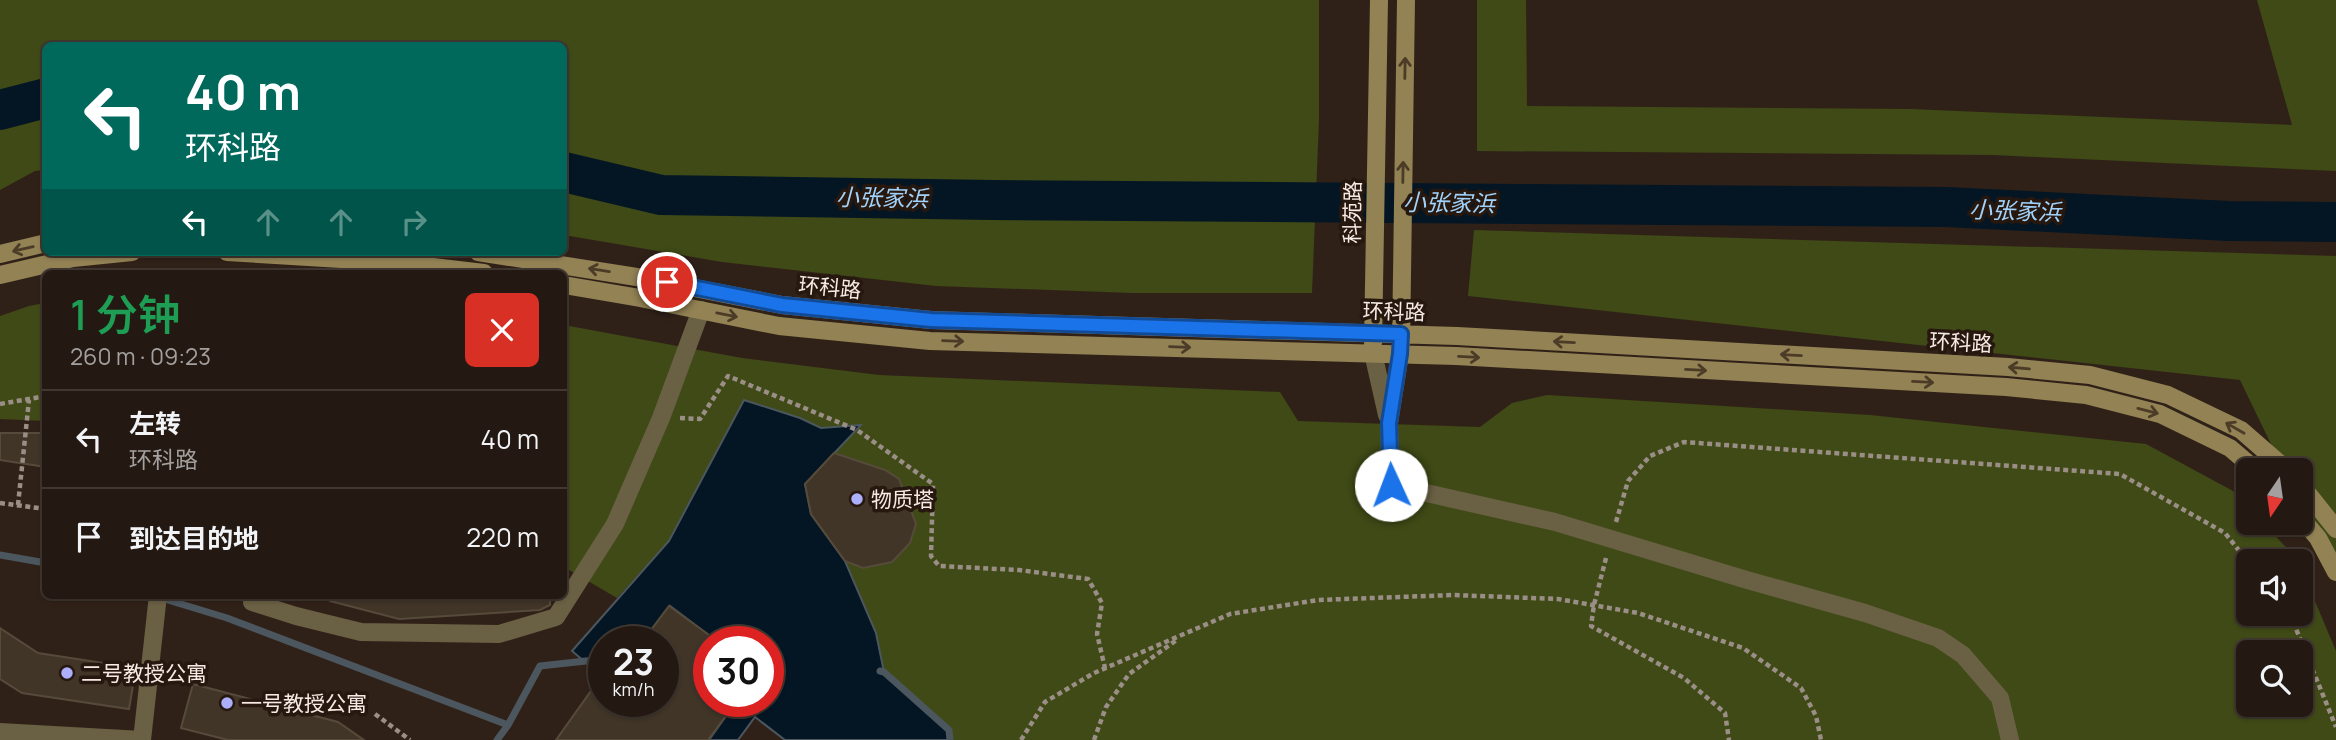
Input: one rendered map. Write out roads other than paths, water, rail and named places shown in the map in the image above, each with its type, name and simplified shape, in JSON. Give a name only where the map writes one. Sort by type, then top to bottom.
[{"type":"street","name":"科苑路","points":[[1379,0],[1373,353],[1389,423]]},
{"type":"street","points":[[1406,0],[1401,334],[1389,423],[1391,485],[1555,522],[1865,613],[1938,638],[1963,655],[2000,698],[2010,740]]},
{"type":"street","points":[[0,254],[42,244]]},
{"type":"street","points":[[0,275],[93,256]]},
{"type":"street","points":[[293,256],[391,262],[459,270]]},
{"type":"street","name":"环科路","points":[[503,256],[643,278],[782,305],[931,320],[1401,334],[2008,367],[2090,375],[2168,394],[2241,430],[2273,458]]},
{"type":"street","name":"环科路","points":[[567,286],[779,326],[930,341],[1400,354],[2006,387],[2085,394],[2160,414],[2230,448],[2242,458]]},
{"type":"street","points":[[252,602],[361,632],[499,634],[556,617],[615,524],[661,418],[701,310]]},
{"type":"street","points":[[2314,501],[2336,529]]},
{"type":"street","points":[[2314,533],[2336,572]]},
{"type":"street","points":[[0,732],[142,740],[157,603]]},
{"type":"water","points":[[744,400],[800,418],[821,428],[861,425],[805,484],[811,514],[845,561],[876,633],[884,672],[949,730],[950,740],[785,740],[755,717],[784,717],[784,626],[697,626],[670,606],[654,626],[594,626],[669,541]]},
{"type":"water","points":[[588,633],[588,664],[572,651]]},
{"type":"water","points":[[725,717],[755,717],[738,740],[709,740]]},
{"type":"waterway","name":"小张家浜","points":[[0,110],[42,99]]},
{"type":"waterway","name":"小张家浜","points":[[567,173],[661,195],[1946,207],[2229,221],[2336,222]]},
{"type":"waterway","points":[[0,555],[42,562]]},
{"type":"waterway","points":[[165,599],[227,618],[508,725],[540,666],[588,661]]},
{"type":"waterway","points":[[880,671],[949,730],[950,740]]},
{"type":"waterway","points":[[497,740],[508,725]]},
{"type":"place","name":"物质塔","points":[[857,499]]},
{"type":"place","name":"二号教授公寓","points":[[67,673]]},
{"type":"place","name":"一号教授公寓","points":[[227,703]]}]
